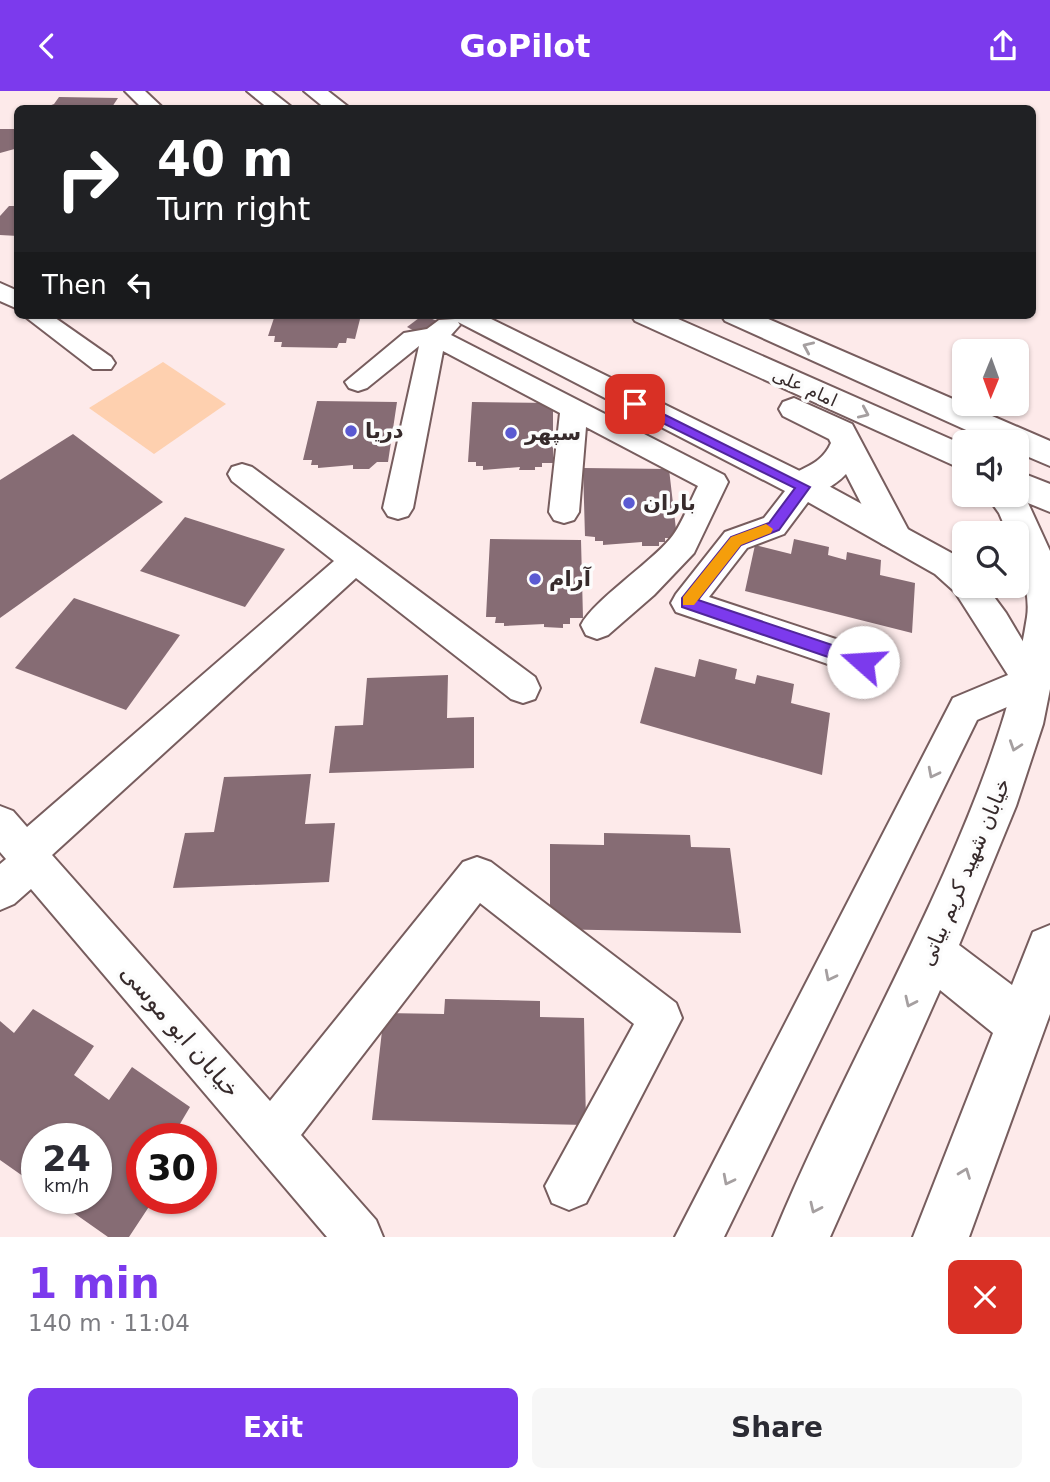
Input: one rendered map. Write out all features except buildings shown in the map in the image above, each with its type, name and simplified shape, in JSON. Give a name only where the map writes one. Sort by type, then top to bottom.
[{"type":"main road","points":[[257,91],[278,105]]},
{"type":"main road","points":[[314,91],[335,105]]},
{"type":"main road","name":"امام علی","points":[[654,319],[952,454]]},
{"type":"main road","name":"امام علی","points":[[744,319],[1050,454]]},
{"type":"main road","points":[[684,332],[756,390],[843,438],[894,535]]},
{"type":"main road","points":[[802,486],[834,470],[843,438]]},
{"type":"main road","points":[[1029,489],[1050,499]]},
{"type":"main road","name":"خیابان شهید کریم بیاتی","points":[[801,1237],[932,954],[995,806],[1023,724],[1046,614],[1037,561],[1013,507]]},
{"type":"main road","points":[[941,1237],[1050,950]]},
{"type":"main road","points":[[932,954],[1021,1023]]},
{"type":"street","points":[[134,91],[150,105]]},
{"type":"street","points":[[41,319],[102,363]]},
{"type":"street","points":[[358,382],[413,339],[434,336],[457,319]]},
{"type":"street","points":[[470,319],[708,442],[802,486],[894,535],[952,571]]},
{"type":"street","points":[[434,336],[714,482],[683,545],[643,586],[597,625]]},
{"type":"street","points":[[398,508],[434,336]]},
{"type":"street","points":[[564,512],[574,409]]},
{"type":"street","points":[[242,474],[523,688]]},
{"type":"street","points":[[802,486],[774,526],[736,541],[687,603],[863,662]]},
{"type":"street","points":[[0,890],[20,846],[355,560]]},
{"type":"street","points":[[699,1237],[965,709],[1030,683],[995,622],[977,598]]},
{"type":"street","name":"خیابان ابو موسی","points":[[20,846],[359,1237]]},
{"type":"street","points":[[271,1136],[477,876],[661,1018],[569,1187]]},
{"type":"shaded area","points":[[163,362],[226,404],[154,454],[89,408]]},
{"type":"slow traffic","points":[[689,601],[736,541],[766,529]]},
{"type":"place","name":"دریا","points":[[351,431]]},
{"type":"place","name":"سپهر","points":[[511,433]]},
{"type":"place","name":"باران","points":[[629,503]]},
{"type":"place","name":"آرام","points":[[535,579]]},
{"type":"route","points":[[635,404],[804,487],[774,526],[736,541],[687,603],[863,662]]}]
